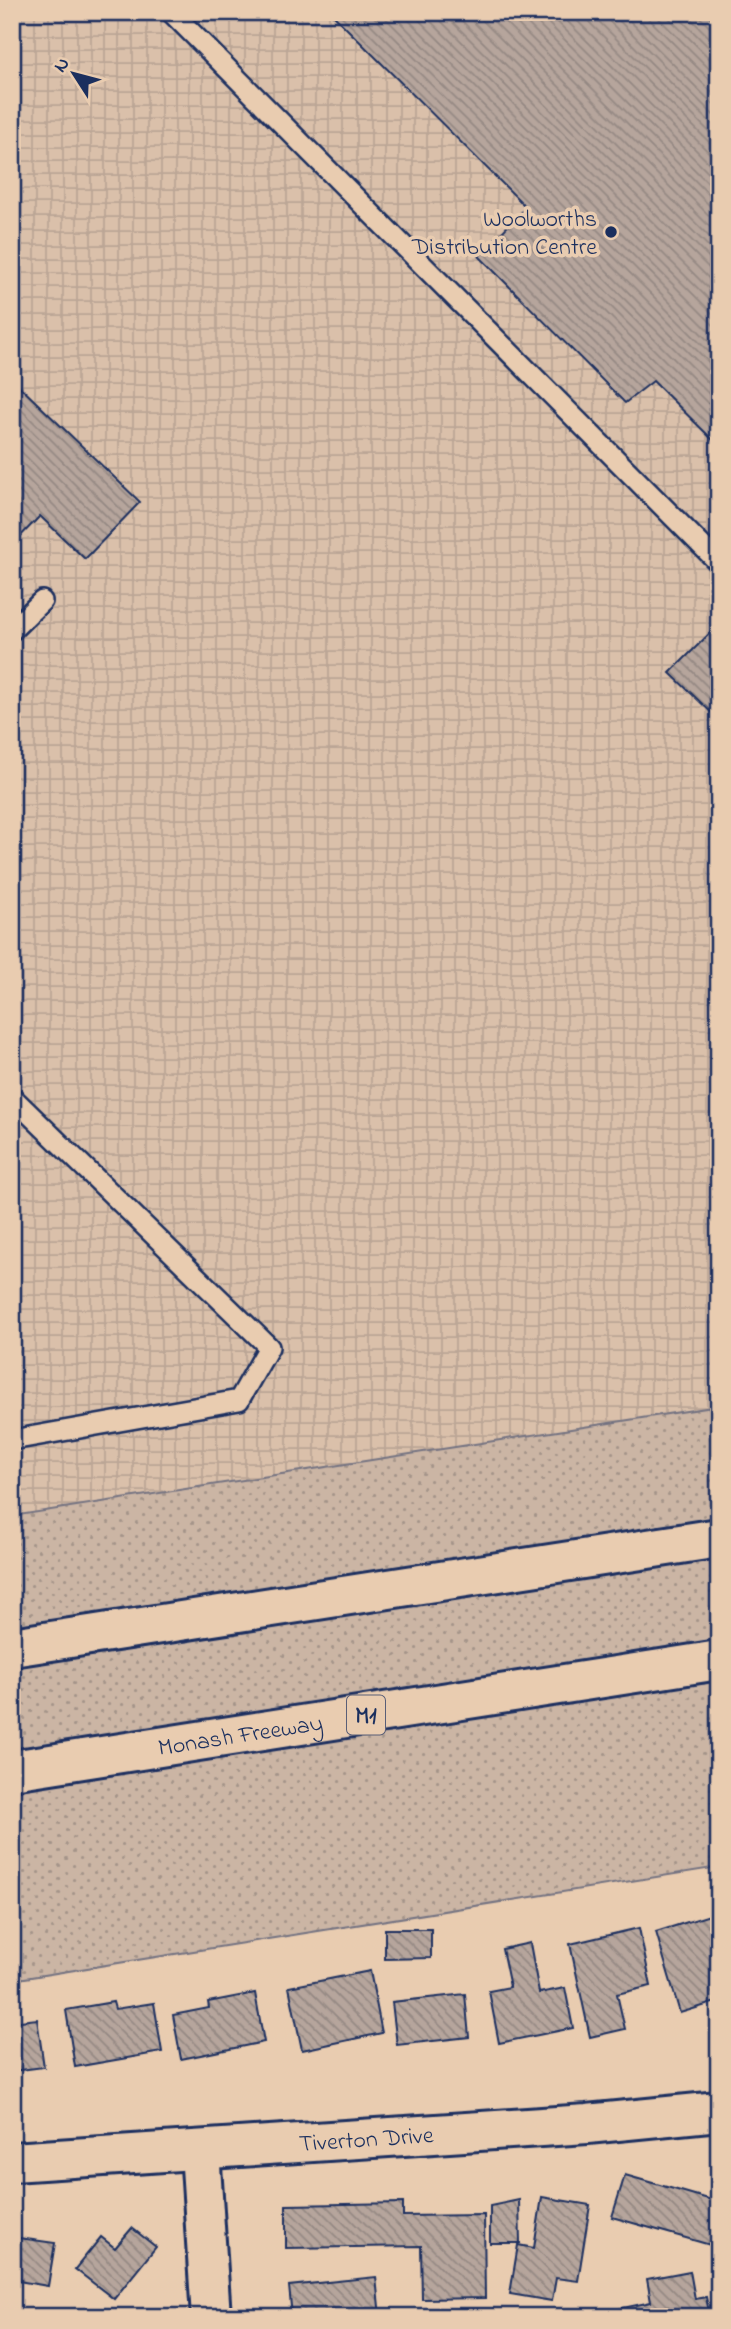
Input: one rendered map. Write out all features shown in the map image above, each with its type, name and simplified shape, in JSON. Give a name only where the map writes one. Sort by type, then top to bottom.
[{"type":"main road","points":[[12,1647],[719,1538]]},
{"type":"main road","name":"Monash Freeway","points":[[12,1770],[719,1660]]},
{"type":"main road","name":"Tiverton Drive","points":[[12,2162],[587,2124],[719,2111]]},
{"type":"main road","points":[[200,2151],[211,2317]]},
{"type":"lane","points":[[171,12],[719,563]]},
{"type":"lane","points":[[12,630],[42,601]]},
{"type":"lane","points":[[12,1097],[269,1347],[239,1400],[12,1440]]},
{"type":"shaded area","points":[[12,12],[719,12],[719,1406],[12,1516]]},
{"type":"shaded area","points":[[719,1406],[719,1867],[12,1980],[12,1516]]},
{"type":"building","name":"Woolworths Distribution Centre","points":[[330,12],[719,12],[719,446],[653,381],[625,403],[479,256],[526,207]]},
{"type":"building","points":[[12,379],[140,502],[85,559],[40,516],[12,545]]},
{"type":"building","points":[[717,626],[719,628],[719,720],[670,673]]},
{"type":"building","points":[[719,1912],[719,2011],[716,2002],[680,2013],[656,1932]]},
{"type":"building","points":[[639,1928],[651,1986],[617,1994],[625,2029],[590,2037],[570,1944]]},
{"type":"building","points":[[385,1929],[431,1929],[431,1958],[385,1959]]},
{"type":"building","points":[[530,1943],[539,1993],[565,1988],[573,2028],[499,2043],[489,1991],[510,1987],[502,1949]]},
{"type":"building","points":[[370,1971],[382,2033],[302,2050],[289,1987]]},
{"type":"building","points":[[255,1993],[264,2042],[181,2059],[173,2015],[209,2008],[208,2002]]},
{"type":"building","points":[[465,1994],[469,2037],[397,2045],[392,2002]]},
{"type":"building","points":[[113,2002],[115,2009],[154,2003],[162,2052],[75,2067],[66,2010]]},
{"type":"building","points":[[37,2019],[44,2067],[12,2071],[12,2022]]},
{"type":"building","points":[[625,2175],[719,2202],[719,2230],[714,2246],[612,2217]]},
{"type":"building","points":[[542,2197],[590,2205],[578,2281],[556,2278],[552,2301],[510,2294],[518,2245],[534,2248]]},
{"type":"building","points":[[519,2200],[520,2243],[490,2243],[490,2206]]},
{"type":"building","points":[[403,2203],[403,2216],[484,2215],[485,2298],[422,2299],[421,2246],[286,2248],[286,2205]]},
{"type":"building","points":[[132,2228],[156,2247],[114,2299],[75,2269],[101,2237],[115,2248]]},
{"type":"building","points":[[12,2237],[55,2243],[48,2286],[12,2280]]},
{"type":"building","points":[[690,2271],[695,2299],[706,2297],[710,2317],[610,2317],[609,2311],[651,2302],[647,2279]]},
{"type":"building","points":[[376,2277],[380,2317],[292,2317],[289,2286]]},
{"type":"place","name":"Woolworths Distribution Centre","points":[[611,232]]}]
